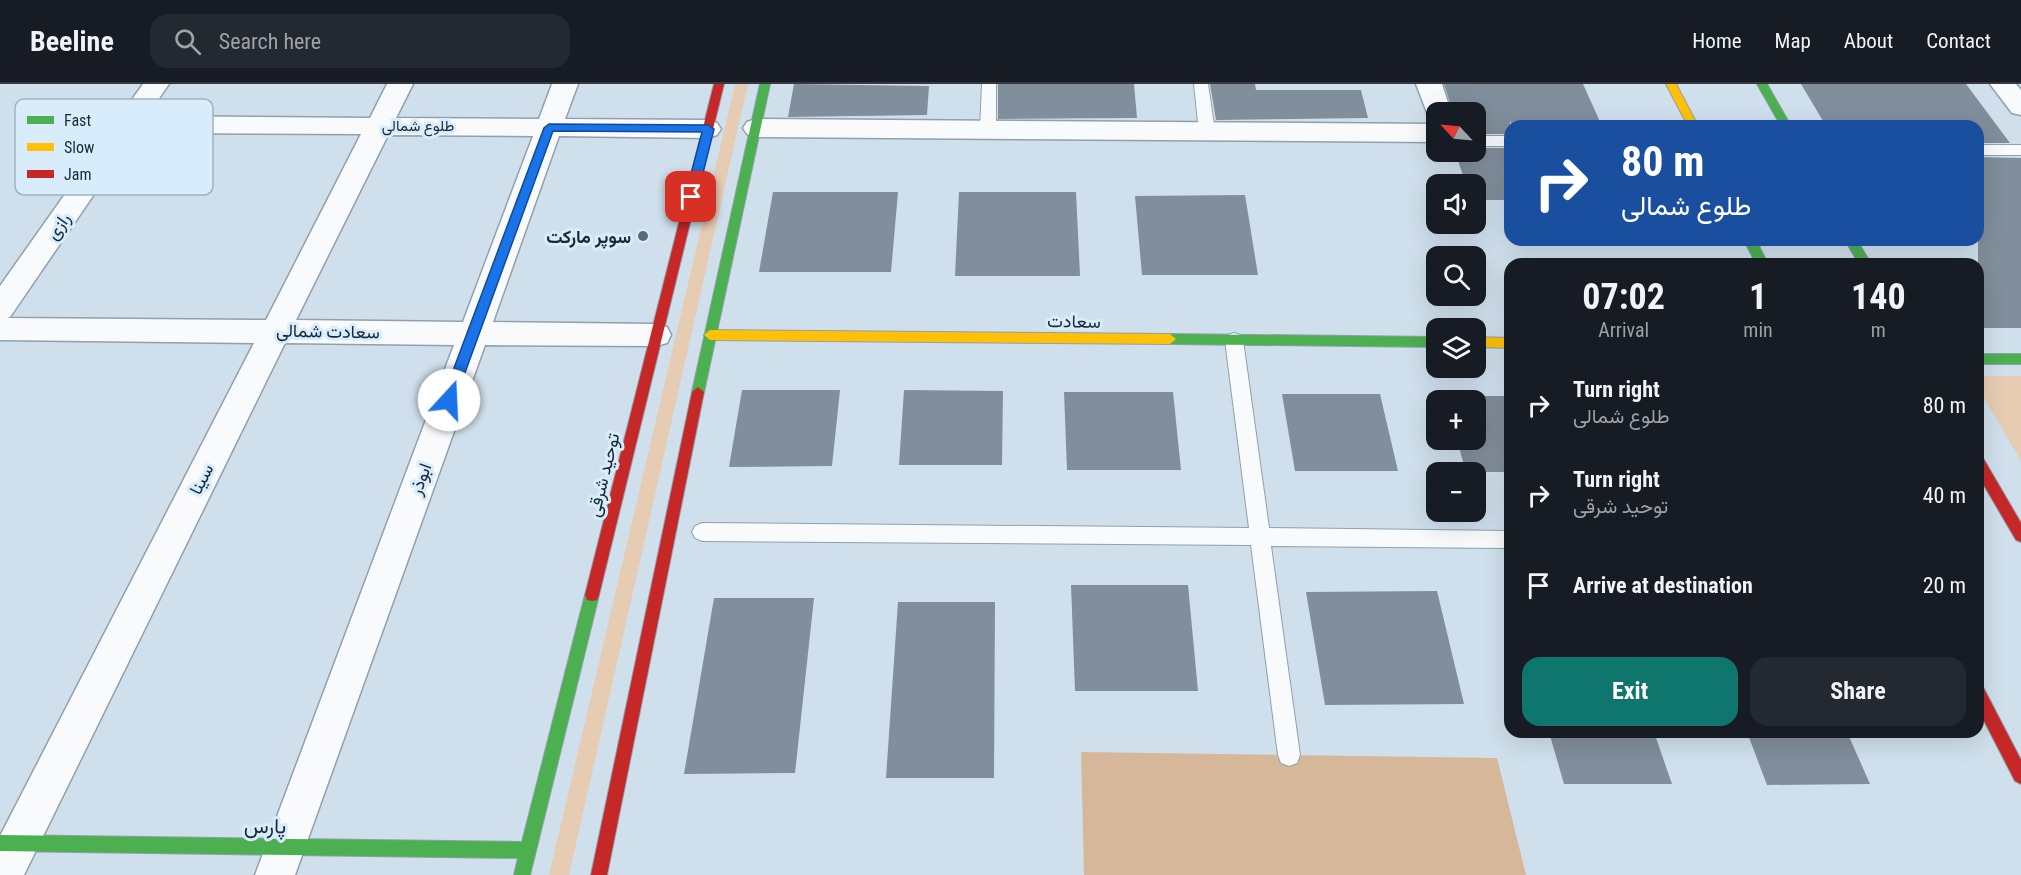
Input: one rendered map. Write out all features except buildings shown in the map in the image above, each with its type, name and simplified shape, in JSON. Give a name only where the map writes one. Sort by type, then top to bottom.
[{"type":"street","name":"رازی","points":[[146,99],[156,84]]},
{"type":"street","name":"سینا","points":[[2,875],[9,844],[275,331],[400,84]]},
{"type":"street","name":"ابوذر","points":[[280,861],[565,84]]},
{"type":"street","name":"توحید شرقی","points":[[522,875],[719,84]]},
{"type":"street","points":[[599,875],[710,335],[765,84]]},
{"type":"street","points":[[1429,84],[1435,102]]},
{"type":"street","points":[[1671,84],[1689,120]]},
{"type":"street","points":[[1762,84],[1783,120]]},
{"type":"street","points":[[2003,84],[2021,107]]},
{"type":"street","name":"طلوع شمالی","points":[[213,125],[708,129]]},
{"type":"street","points":[[756,128],[1426,134]]},
{"type":"street","name":"رازی","points":[[0,309],[79,195]]},
{"type":"street","name":"سعادت شمالی","points":[[0,329],[656,335]]},
{"type":"street","name":"سعادت","points":[[710,335],[1426,342]]},
{"type":"street","points":[[1486,342],[1504,343]]},
{"type":"street","points":[[1984,359],[2021,359]]},
{"type":"street","points":[[1984,472],[2021,536]]},
{"type":"street","points":[[1984,704],[2021,776]]},
{"type":"street","name":"پارس","points":[[9,844],[280,861],[529,850]]},
{"type":"lane","points":[[988,130],[989,84]]},
{"type":"lane","points":[[1201,84],[1208,132]]},
{"type":"lane","points":[[1486,141],[1504,141]]},
{"type":"lane","points":[[1984,150],[2021,150]]},
{"type":"lane","points":[[1234,340],[1289,755]]},
{"type":"lane","points":[[702,532],[1504,540]]},
{"type":"shaded area","points":[[735,84],[748,84],[569,875],[549,875]]},
{"type":"shaded area","points":[[1984,376],[2021,376],[2021,461],[1984,398]]},
{"type":"shaded area","points":[[1081,752],[1497,758],[1526,875],[1084,875]]},
{"type":"traffic: fast","points":[[698,392],[765,84]]},
{"type":"traffic: fast","points":[[1762,84],[1783,120]]},
{"type":"traffic: fast","points":[[1753,246],[1759,258]]},
{"type":"traffic: fast","points":[[1854,246],[1862,258]]},
{"type":"traffic: fast","points":[[1170,339],[1426,342]]},
{"type":"traffic: fast","points":[[1984,359],[2021,359]]},
{"type":"traffic: fast","points":[[522,875],[592,595]]},
{"type":"traffic: fast","points":[[0,843],[529,850]]},
{"type":"traffic: slow","points":[[1671,84],[1690,120]]},
{"type":"traffic: slow","points":[[710,335],[1170,339]]},
{"type":"traffic: slow","points":[[1486,342],[1504,343]]},
{"type":"traffic: jam","points":[[592,595],[719,84]]},
{"type":"traffic: jam","points":[[599,875],[698,392]]},
{"type":"traffic: jam","points":[[1984,472],[2021,536]]},
{"type":"traffic: jam","points":[[1984,704],[2021,776]]},
{"type":"place","name":"سوپر مارکت","points":[[643,236]]},
{"type":"route","points":[[449,400],[549,128],[708,129],[691,197]]}]
